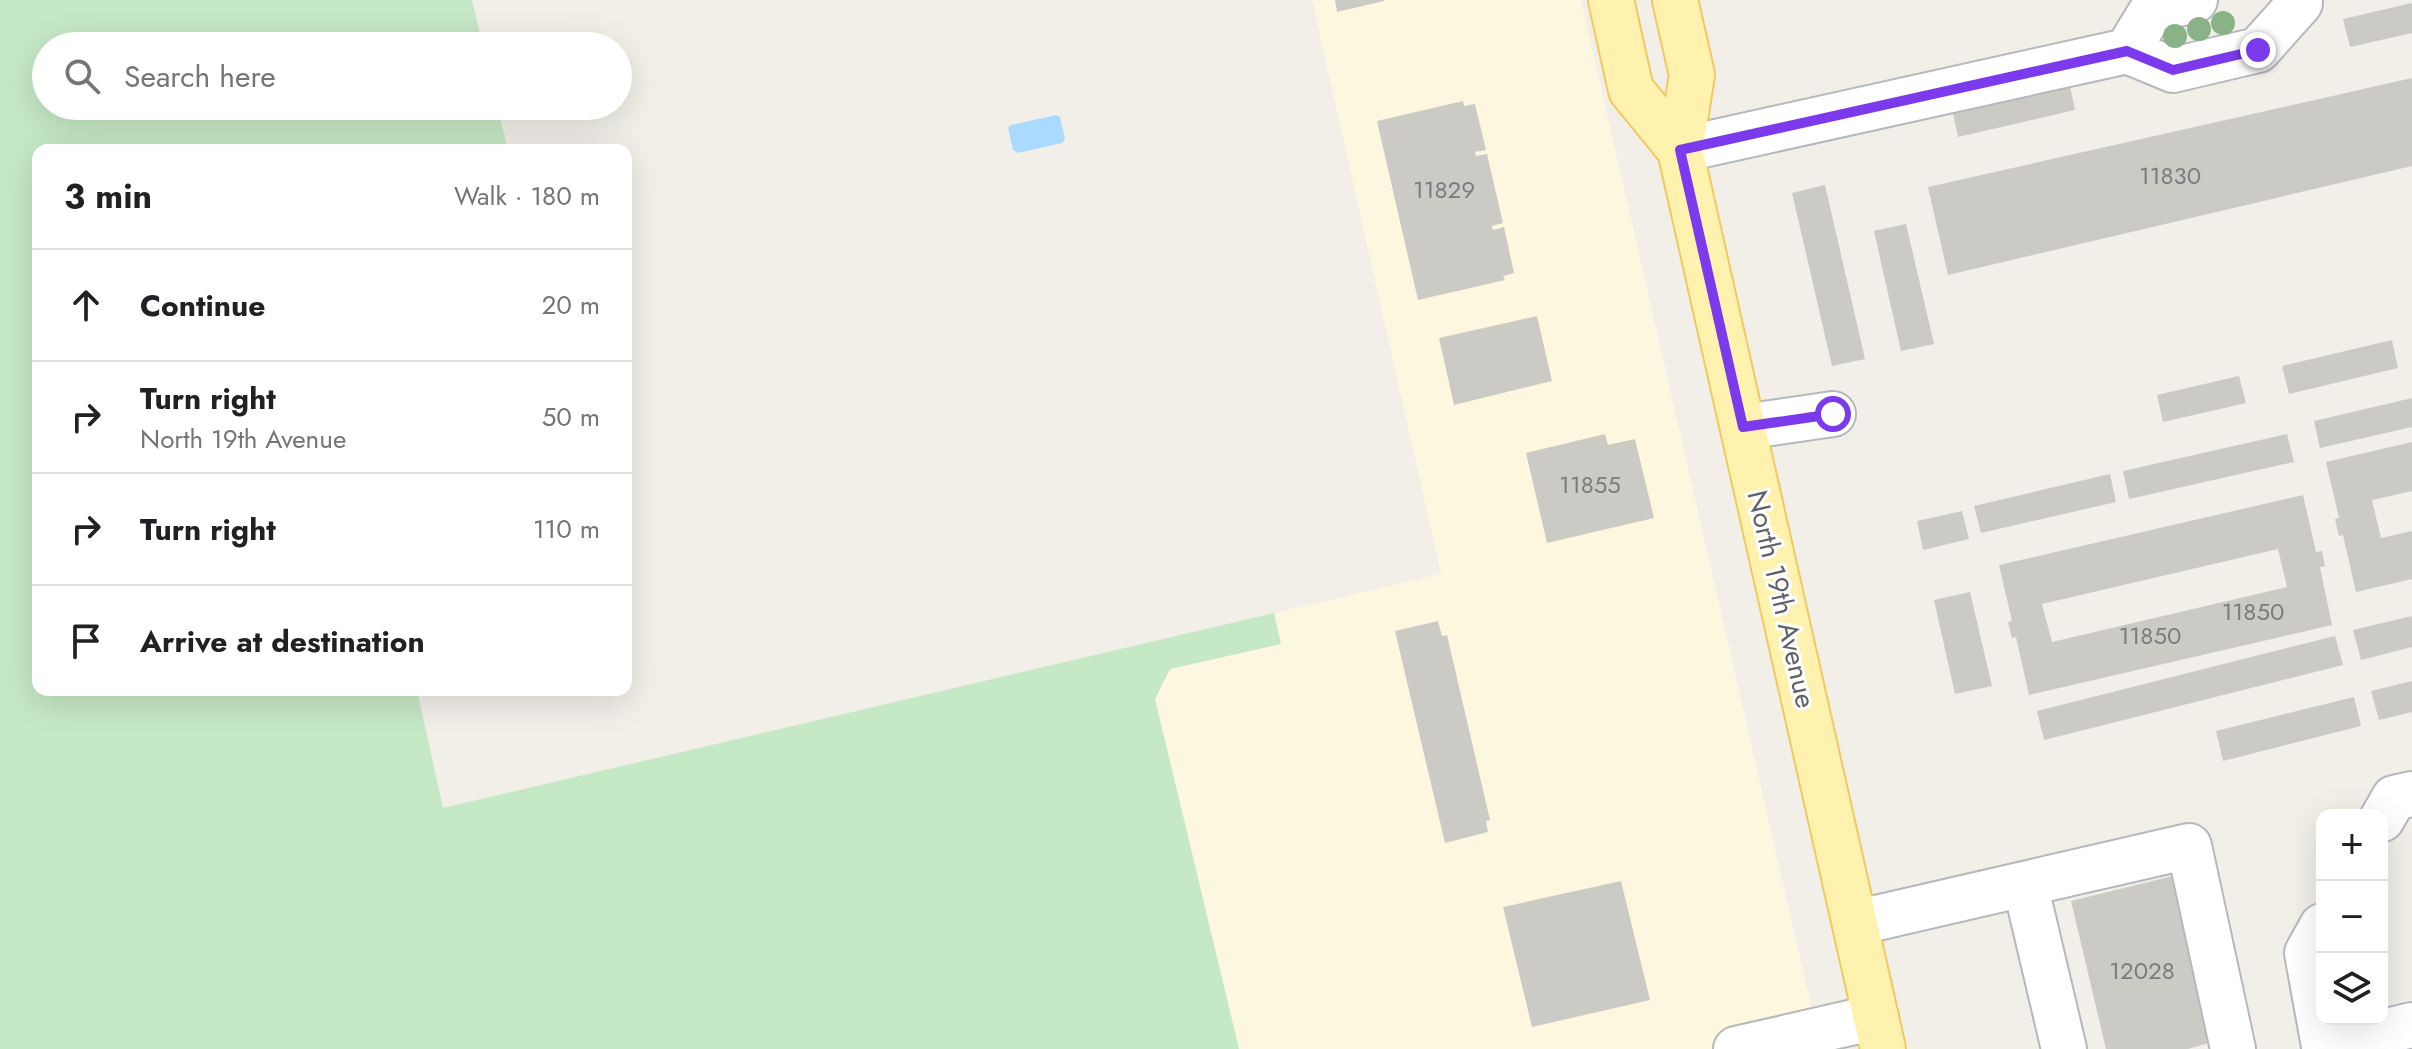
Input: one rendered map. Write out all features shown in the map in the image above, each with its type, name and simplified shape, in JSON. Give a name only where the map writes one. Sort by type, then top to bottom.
[{"type":"main road","name":"North 19th Avenue","points":[[1611,0],[1631,90],[1680,150]]},
{"type":"main road","name":"North 19th Avenue","points":[[1675,0],[1692,75],[1680,150],[1880,1033]]},
{"type":"lane","points":[[2127,51],[2152,10],[2195,0]]},
{"type":"lane","points":[[1680,150],[2127,51],[2173,70],[2258,50],[2300,1]]},
{"type":"lane","points":[[1743,427],[1833,414]]},
{"type":"lane","points":[[2388,809],[2394,798],[2412,794]]},
{"type":"lane","points":[[1855,923],[2189,846],[2233,1049]]},
{"type":"lane","points":[[2025,884],[2064,1049]]},
{"type":"lane","points":[[2316,937],[2307,953],[2324,1046],[2412,1025]]},
{"type":"lane","points":[[1736,1049],[1880,1033]]},
{"type":"shaded area","points":[[1312,0],[1581,0],[1821,1049],[1239,1049],[1155,699],[1170,669],[1280,644],[1274,613],[1441,574]]},
{"type":"green space","points":[[0,0],[472,0],[480,32],[32,32],[32,120],[500,120],[506,144],[32,144],[32,696],[418,696],[443,808],[1274,613],[1281,644],[1170,669],[1155,699],[1239,1049],[0,1049]]},
{"type":"water","points":[[1056,115],[1060,117],[1065,139],[1062,143],[1018,153],[1013,150],[1008,128],[1011,125]]},
{"type":"building","points":[[1335,0],[1384,0],[1384,1],[1337,12]]},
{"type":"building","points":[[2412,3],[2412,33],[2350,47],[2343,19]]},
{"type":"building","points":[[2412,78],[2412,166],[1948,275],[1928,187]]},
{"type":"building","points":[[2069,82],[2075,110],[1958,137],[1952,109]]},
{"type":"building","points":[[1463,101],[1464,106],[1475,104],[1486,150],[1475,152],[1476,156],[1487,154],[1503,223],[1492,226],[1493,230],[1504,227],[1514,273],[1503,276],[1505,280],[1418,300],[1377,121]]},
{"type":"building","points":[[1825,185],[1865,359],[1832,366],[1792,193]]},
{"type":"building","points":[[1906,224],[1934,344],[1901,351],[1874,231]]},
{"type":"building","points":[[1537,316],[1552,381],[1454,405],[1439,338]]},
{"type":"building","points":[[2392,340],[2398,368],[2289,394],[2282,366]]},
{"type":"building","points":[[2239,376],[2246,403],[2163,422],[2157,395]]},
{"type":"building","points":[[2412,398],[2412,427],[2320,448],[2314,421]]},
{"type":"building","points":[[1605,434],[1608,445],[1635,439],[1654,518],[1547,543],[1526,453]]},
{"type":"building","points":[[2287,434],[2294,462],[2129,499],[2123,471]]},
{"type":"building","points":[[2412,442],[2412,491],[2372,500],[2381,538],[2412,531],[2412,579],[2356,592],[2343,535],[2339,536],[2335,519],[2339,518],[2326,462]]},
{"type":"building","points":[[2110,474],[2116,502],[1981,533],[1974,506]]},
{"type":"building","points":[[2303,495],[2316,552],[2322,551],[2325,566],[2320,567],[2332,625],[2029,695],[2016,637],[2012,638],[2008,622],[2012,621],[1999,565]],"holes":[[[2278,549],[2287,587],[2052,642],[2042,604]]]},
{"type":"building","points":[[1962,511],[1969,539],[1923,550],[1917,521]]},
{"type":"building","points":[[1970,592],[1992,686],[1955,694],[1934,600]]},
{"type":"building","points":[[2412,616],[2412,647],[2361,660],[2353,630]]},
{"type":"building","points":[[1438,621],[1442,636],[1447,635],[1490,820],[1486,821],[1488,832],[1445,843],[1395,631]]},
{"type":"building","points":[[2335,636],[2343,665],[2044,740],[2037,711]]},
{"type":"building","points":[[2412,681],[2412,712],[2379,720],[2371,691]]},
{"type":"building","points":[[2354,697],[2361,726],[2223,761],[2216,731]]},
{"type":"building","points":[[2173,876],[2212,1042],[2188,1049],[2106,1049],[2071,901]]},
{"type":"building","points":[[1621,881],[1650,1000],[1532,1027],[1503,907]]},
{"type":"route","points":[[1833,414],[1743,427],[1680,150],[2127,51],[2173,70],[2258,50]]}]
